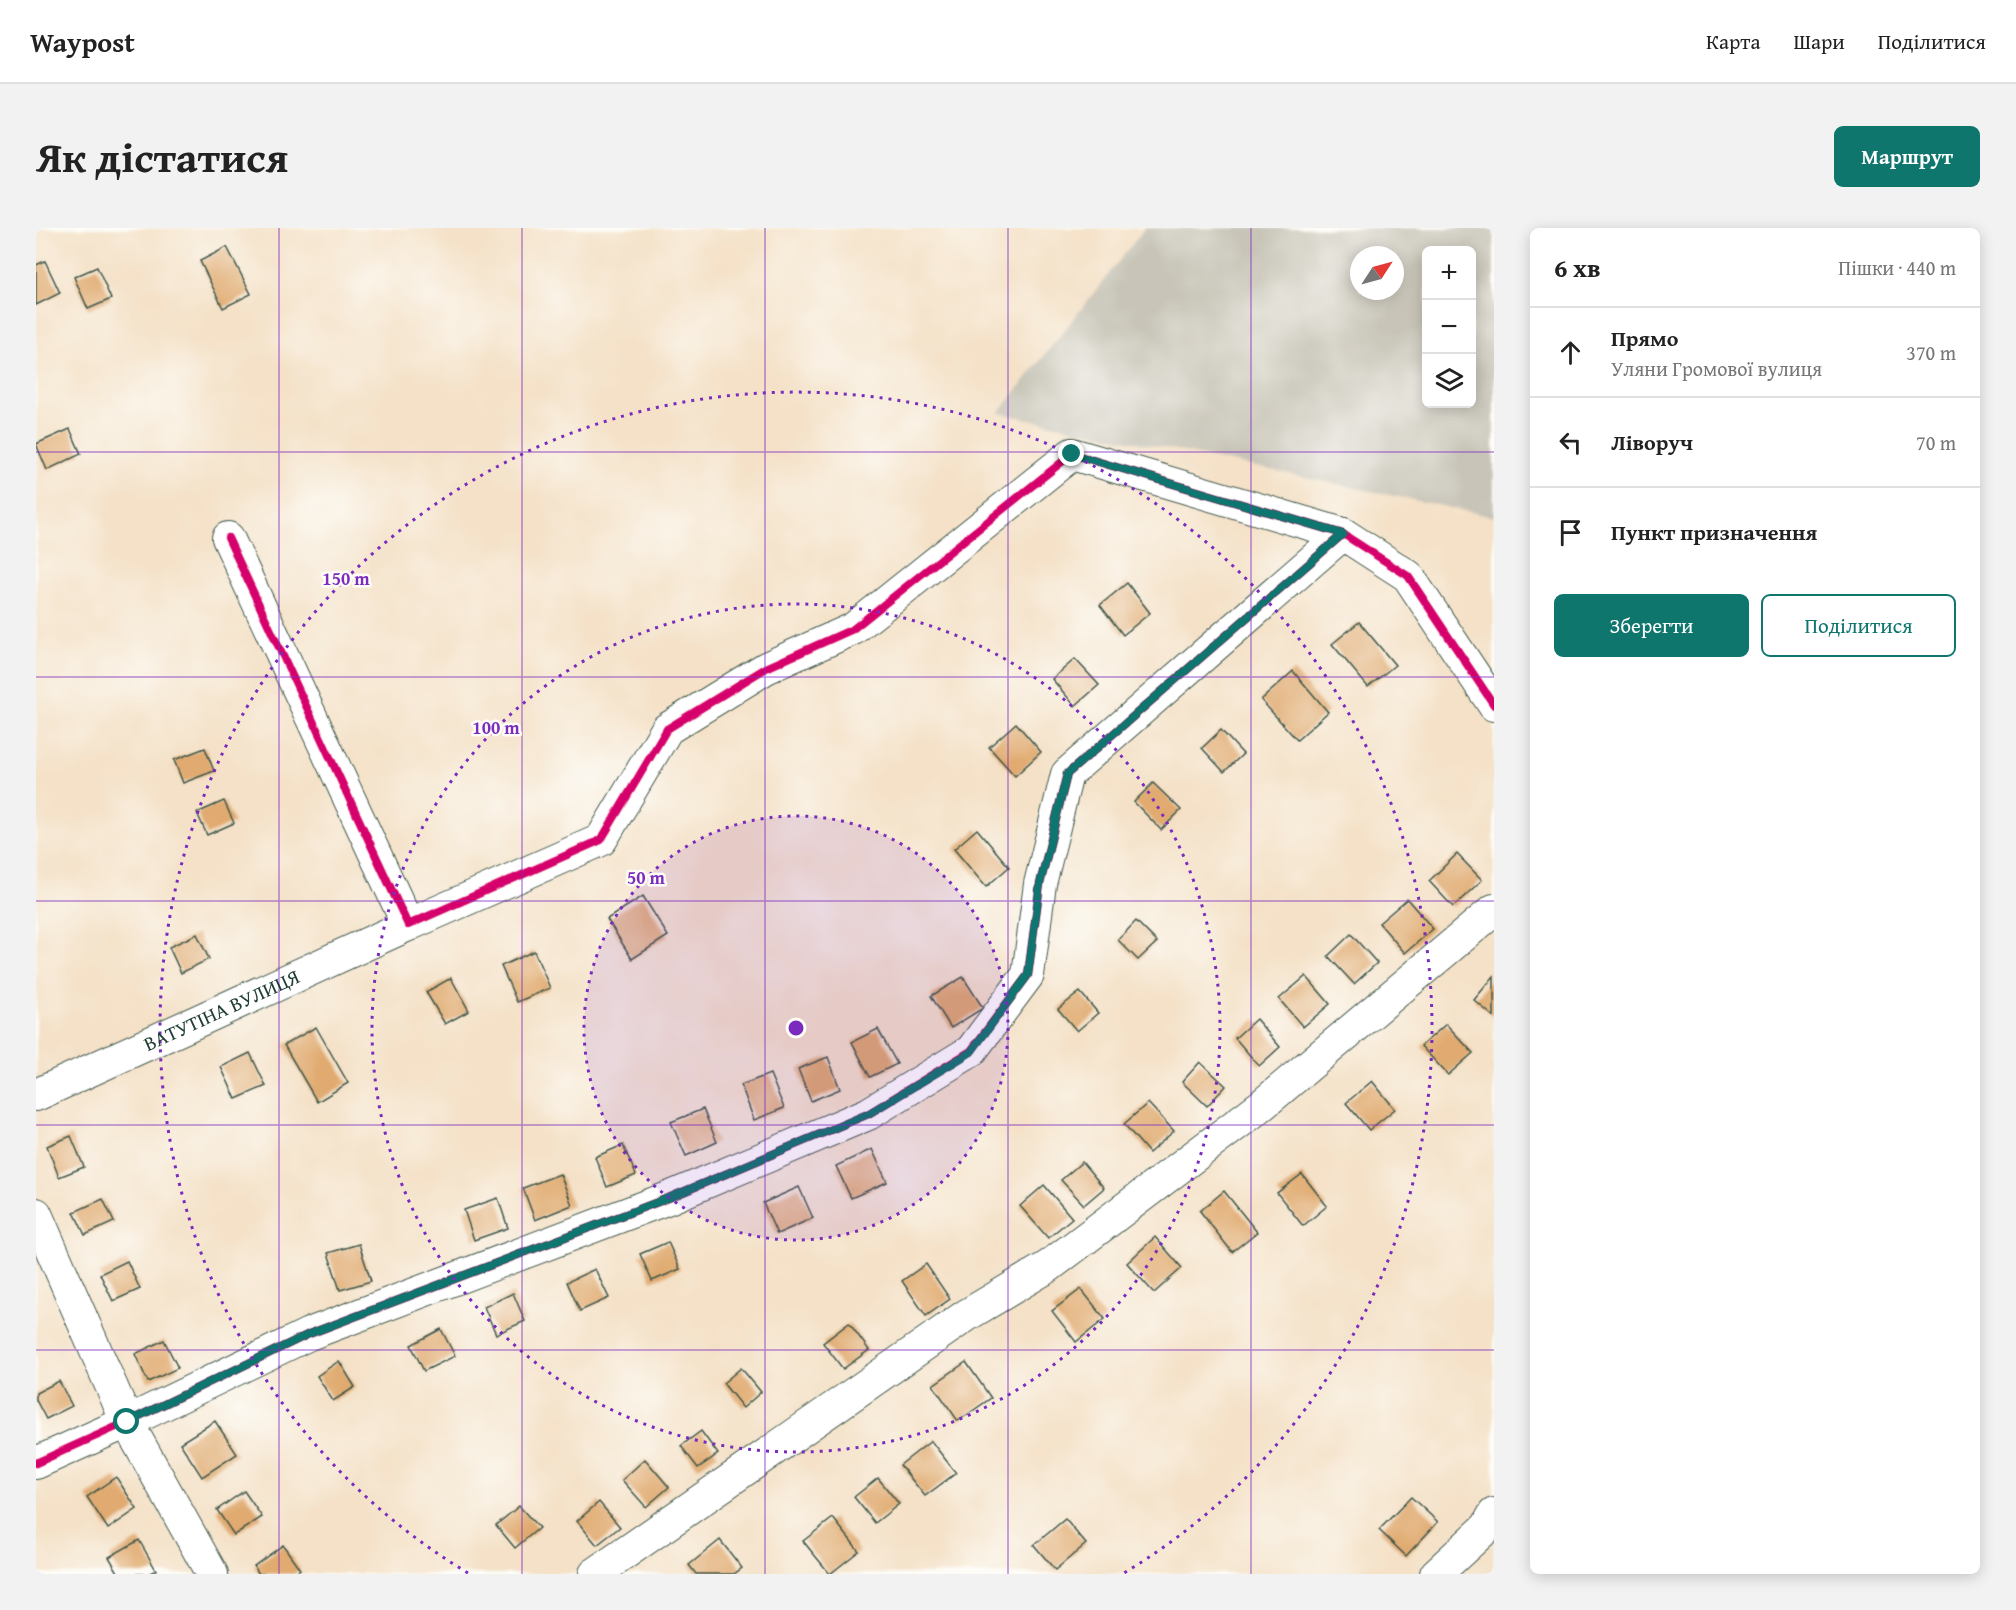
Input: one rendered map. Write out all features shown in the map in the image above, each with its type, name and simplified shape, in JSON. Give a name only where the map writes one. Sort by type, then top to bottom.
[{"type":"street","name":"ВАТУТІНА ВУЛИЦЯ","points":[[36,1095],[408,925],[601,840],[668,729],[766,668],[853,629],[1072,454],[1343,534]]},
{"type":"street","points":[[36,1463],[127,1422],[309,1334],[671,1197],[868,1114],[971,1052],[1028,975],[1040,884],[1067,774],[1343,534],[1408,576],[1494,705]]},
{"type":"street","points":[[228,538],[408,925]]},
{"type":"street","points":[[606,1571],[957,1322],[1049,1266],[1262,1105],[1494,910]]},
{"type":"street","points":[[36,1214],[127,1422],[212,1574]]},
{"type":"street","points":[[1436,1574],[1487,1527],[1494,1514]]},
{"type":"shaded area","points":[[1145,228],[1494,228],[1494,517],[999,413]]},
{"type":"building","points":[[227,247],[251,294],[223,308],[200,261]]},
{"type":"building","points":[[45,261],[60,293],[36,305],[36,265]]},
{"type":"building","points":[[97,267],[111,299],[88,309],[74,277]]},
{"type":"building","points":[[70,429],[81,454],[47,470],[36,444]]},
{"type":"building","points":[[1127,583],[1150,613],[1123,635],[1100,605]]},
{"type":"building","points":[[1359,622],[1395,665],[1368,687],[1332,644]]},
{"type":"building","points":[[1075,659],[1099,685],[1075,706],[1052,679]]},
{"type":"building","points":[[1293,671],[1328,712],[1297,740],[1261,700]]},
{"type":"building","points":[[1016,723],[1041,752],[1015,776],[989,747]]},
{"type":"building","points":[[1221,730],[1243,754],[1224,772],[1202,748]]},
{"type":"building","points":[[205,748],[214,771],[183,783],[174,760]]},
{"type":"building","points":[[1153,783],[1181,810],[1161,830],[1134,802]]},
{"type":"building","points":[[224,801],[234,823],[207,835],[197,813]]},
{"type":"building","points":[[977,829],[1009,867],[986,887],[954,849]]},
{"type":"building","points":[[1457,854],[1482,880],[1453,907],[1429,881]]},
{"type":"building","points":[[643,896],[668,936],[632,959],[607,919]]},
{"type":"building","points":[[1407,899],[1433,929],[1405,953],[1379,923]]},
{"type":"building","points":[[1136,921],[1157,942],[1138,960],[1118,940]]},
{"type":"building","points":[[197,934],[209,959],[181,973],[169,947]]},
{"type":"building","points":[[1351,934],[1377,963],[1354,984],[1328,956]]},
{"type":"building","points":[[534,951],[550,988],[517,1002],[501,966]]},
{"type":"building","points":[[1306,976],[1330,1004],[1303,1027],[1279,999]]},
{"type":"building","points":[[1494,976],[1494,1017],[1474,1000]]},
{"type":"building","points":[[963,977],[983,1008],[951,1028],[931,996]]},
{"type":"building","points":[[451,978],[469,1011],[445,1024],[426,992]]},
{"type":"building","points":[[1080,992],[1098,1013],[1077,1031],[1058,1009]]},
{"type":"building","points":[[1256,1019],[1280,1047],[1259,1066],[1235,1038]]},
{"type":"building","points":[[1446,1024],[1473,1053],[1448,1075],[1421,1046]]},
{"type":"building","points":[[316,1027],[348,1083],[317,1102],[284,1045]]},
{"type":"building","points":[[878,1029],[897,1064],[870,1077],[852,1042]]},
{"type":"building","points":[[250,1053],[266,1086],[236,1099],[221,1067]]},
{"type":"building","points":[[828,1057],[840,1089],[811,1101],[798,1069]]},
{"type":"building","points":[[1200,1062],[1226,1086],[1207,1106],[1182,1082]]},
{"type":"building","points":[[770,1074],[784,1108],[754,1120],[741,1085]]},
{"type":"building","points":[[1372,1081],[1395,1109],[1369,1130],[1346,1103]]},
{"type":"building","points":[[1148,1103],[1174,1131],[1149,1153],[1124,1124]]},
{"type":"building","points":[[703,1109],[717,1142],[686,1156],[671,1122]]},
{"type":"building","points":[[71,1136],[84,1167],[59,1177],[47,1146]]},
{"type":"building","points":[[623,1145],[636,1175],[607,1187],[595,1157]]},
{"type":"building","points":[[872,1149],[887,1182],[851,1198],[836,1166]]},
{"type":"building","points":[[1082,1162],[1104,1188],[1084,1205],[1061,1180]]},
{"type":"building","points":[[560,1174],[572,1205],[535,1220],[523,1188]]},
{"type":"building","points":[[1302,1174],[1327,1206],[1303,1226],[1277,1193]]},
{"type":"building","points":[[1044,1185],[1072,1218],[1048,1238],[1020,1206]]},
{"type":"building","points":[[799,1187],[813,1218],[777,1234],[763,1203]]},
{"type":"building","points":[[1224,1191],[1257,1232],[1232,1252],[1200,1211]]},
{"type":"building","points":[[498,1198],[508,1228],[474,1240],[464,1210]]},
{"type":"building","points":[[103,1199],[114,1222],[85,1235],[74,1212]]},
{"type":"building","points":[[1155,1237],[1182,1268],[1154,1293],[1127,1263]]},
{"type":"building","points":[[668,1242],[680,1269],[652,1281],[640,1254]]},
{"type":"building","points":[[359,1244],[371,1281],[340,1290],[328,1253]]},
{"type":"building","points":[[127,1261],[140,1289],[113,1301],[100,1274]]},
{"type":"building","points":[[926,1264],[950,1299],[926,1316],[902,1281]]},
{"type":"building","points":[[595,1269],[609,1298],[580,1311],[567,1282]]},
{"type":"building","points":[[1081,1289],[1105,1319],[1076,1342],[1052,1311]]},
{"type":"building","points":[[513,1293],[525,1321],[496,1334],[484,1307]]},
{"type":"building","points":[[849,1323],[869,1350],[843,1369],[823,1343]]},
{"type":"building","points":[[441,1329],[455,1356],[424,1371],[411,1345]]},
{"type":"building","points":[[164,1340],[178,1368],[148,1382],[135,1354]]},
{"type":"building","points":[[339,1361],[355,1387],[333,1401],[317,1376]]},
{"type":"building","points":[[966,1362],[991,1398],[958,1421],[933,1385]]},
{"type":"building","points":[[741,1368],[761,1392],[743,1408],[723,1383]]},
{"type":"building","points":[[59,1381],[72,1406],[46,1419],[36,1400],[36,1393]]},
{"type":"building","points":[[215,1421],[237,1454],[202,1477],[180,1443]]},
{"type":"building","points":[[701,1431],[718,1454],[698,1468],[681,1446]]},
{"type":"building","points":[[931,1441],[956,1473],[925,1496],[900,1465]]},
{"type":"building","points":[[645,1459],[669,1487],[646,1507],[622,1480]]},
{"type":"building","points":[[116,1477],[137,1509],[108,1529],[87,1497]]},
{"type":"building","points":[[878,1478],[899,1504],[875,1523],[854,1497]]},
{"type":"building","points":[[244,1491],[262,1517],[234,1535],[217,1510]]},
{"type":"building","points":[[1411,1497],[1438,1522],[1406,1556],[1379,1530]]},
{"type":"building","points":[[599,1502],[620,1527],[597,1545],[577,1521]]},
{"type":"building","points":[[519,1506],[539,1528],[515,1548],[496,1525]]},
{"type":"building","points":[[833,1518],[859,1551],[830,1574],[803,1541]]},
{"type":"building","points":[[1065,1519],[1086,1544],[1055,1570],[1034,1545]]},
{"type":"building","points":[[139,1540],[156,1570],[148,1574],[119,1574],[109,1557]]},
{"type":"building","points":[[720,1540],[742,1568],[734,1574],[696,1574],[689,1565]]},
{"type":"building","points":[[283,1545],[300,1569],[294,1574],[259,1574],[254,1566]]},
{"type":"cycle path","points":[[228,538],[408,925],[601,840],[667,729],[766,668],[853,629],[1072,454],[1343,534],[1408,576],[1494,705]]},
{"type":"cycle path","points":[[36,1463],[127,1422],[309,1334],[671,1197],[868,1114],[971,1051],[1028,975],[1040,884],[1067,774],[1343,534]]},
{"type":"route","points":[[127,1422],[309,1334],[671,1197],[868,1114],[971,1052],[1028,975],[1040,884],[1067,774],[1343,534],[1072,454]]}]
